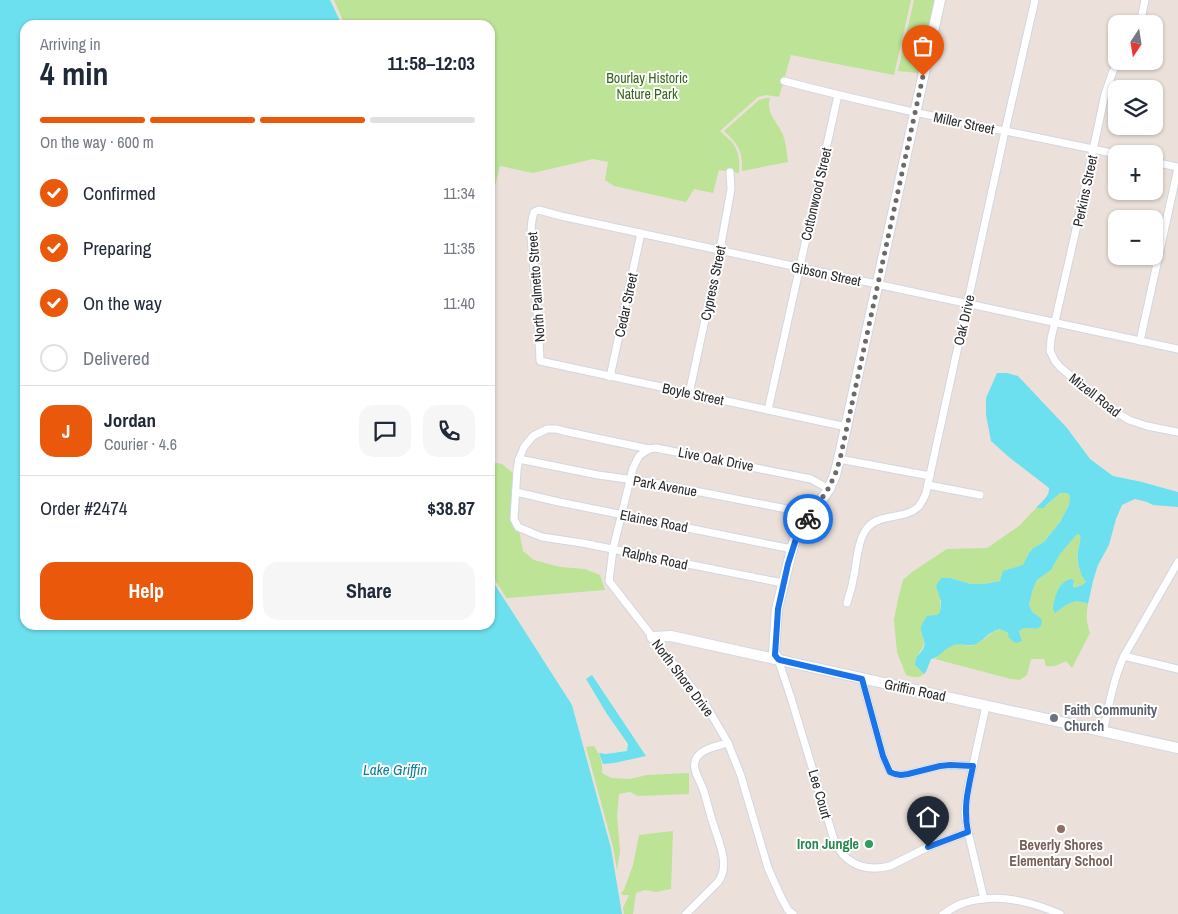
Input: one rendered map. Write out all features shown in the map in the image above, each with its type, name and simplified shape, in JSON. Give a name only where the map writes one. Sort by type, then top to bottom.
[{"type":"street","points":[[778,659],[774,653],[778,609],[783,583],[796,539],[828,489],[840,459],[940,0]]},
{"type":"street","name":"Oak Drive","points":[[847,603],[861,540],[867,529],[881,519],[913,511],[919,506],[926,493],[1035,0]]},
{"type":"street","points":[[1142,15],[1145,0]]},
{"type":"street","name":"Perkins Street","points":[[1054,323],[1105,94],[1114,70]]},
{"type":"street","name":"Miller Street","points":[[784,81],[1005,132],[1108,152]]},
{"type":"street","name":"Cottonwood Street","points":[[768,410],[838,95]]},
{"type":"street","points":[[1140,341],[1178,168],[1163,164]]},
{"type":"street","name":"Cypress Street","points":[[690,394],[731,189],[730,172]]},
{"type":"street","name":"Gibson Street","points":[[534,212],[539,210],[1178,349]]},
{"type":"street","name":"North Palmetto Street","points":[[534,212],[532,252],[540,362]]},
{"type":"street","name":"Cedar Street","points":[[610,377],[641,233]]},
{"type":"street","name":"Mizell Road","points":[[1054,323],[1050,351],[1055,361],[1068,374],[1105,405],[1128,420],[1178,432]]},
{"type":"street","name":"Boyle Street","points":[[540,362],[847,427]]},
{"type":"street","name":"Live Oak Drive","points":[[519,458],[528,441],[533,436],[547,429],[556,429],[648,449],[656,448],[682,452],[810,479],[828,489]]},
{"type":"street","name":"North Shore Drive","points":[[648,449],[635,461],[613,549],[608,581],[707,707],[728,743],[742,776],[768,868],[780,897],[788,910],[793,914]]},
{"type":"street","points":[[516,492],[519,458]]},
{"type":"street","name":"Park Avenue","points":[[519,458],[598,475],[658,484],[782,508],[802,513],[809,517]]},
{"type":"street","points":[[840,459],[930,476]]},
{"type":"street","points":[[928,485],[980,495]]},
{"type":"street","name":"Elaines Road","points":[[516,492],[792,549]]},
{"type":"street","name":"Ralphs Road","points":[[516,492],[514,520],[518,527],[542,537],[582,543],[783,583]]},
{"type":"street","points":[[1103,732],[1113,688],[1124,656],[1178,562]]},
{"type":"street","name":"Griffin Road","points":[[652,636],[670,636],[1178,748]]},
{"type":"street","points":[[1124,656],[1178,669]]},
{"type":"street","name":"Lee Court","points":[[778,659],[790,692],[835,842],[843,855],[850,861],[863,867],[885,867],[928,847],[968,832]]},
{"type":"street","points":[[862,679],[883,756],[890,772],[901,775],[940,766],[973,766]]},
{"type":"street","points":[[984,899],[968,832],[965,804],[986,706]]},
{"type":"street","points":[[691,913],[722,877],[724,867],[706,796],[696,770],[695,762],[697,757],[704,751],[728,743]]},
{"type":"street","points":[[943,914],[962,903],[997,898],[1021,901],[1060,914]]},
{"type":"green space","name":"Bourlay Historic Nature Park","points":[[334,0],[911,0],[894,75],[791,55],[779,97],[766,95],[758,97],[720,131],[732,142],[738,153],[739,173],[719,170],[713,193],[694,189],[686,202],[614,186],[605,180],[608,162],[593,159],[533,173],[500,166],[495,186],[495,20],[343,20]]},
{"type":"green space","points":[[914,0],[937,0],[921,72],[918,73],[898,71]]},
{"type":"green space","points":[[770,98],[769,108],[783,135],[788,162],[742,171],[742,158],[739,148],[724,131],[759,100]]},
{"type":"green space","points":[[495,463],[502,464],[514,474],[517,520],[523,551],[534,560],[560,567],[585,569],[600,575],[605,590],[507,599],[495,580]]},
{"type":"green space","points":[[1060,493],[1067,493],[1070,496],[1069,505],[1060,522],[1044,542],[1033,548],[1023,566],[1012,568],[1006,572],[1000,581],[983,584],[971,584],[950,578],[941,578],[940,612],[921,633],[924,643],[915,665],[924,674],[918,677],[906,675],[897,652],[894,620],[903,580],[947,549],[987,548],[1019,526],[1036,508],[1043,507]]},
{"type":"green space","points":[[1077,533],[1080,535],[1077,555],[1078,563],[1086,582],[1073,589],[1074,581],[1056,612],[1067,604],[1074,602],[1088,604],[1087,618],[1090,633],[1072,668],[1066,661],[1046,666],[1044,659],[1031,659],[1027,675],[1020,680],[935,659],[943,650],[953,645],[971,646],[1001,629],[1021,636],[1019,631],[1021,630],[1027,628],[1036,629],[1038,616],[1032,612],[1029,604],[1033,589],[1037,580],[1051,570],[1060,554]]},
{"type":"green space","points":[[594,746],[601,759],[602,773],[611,778],[630,779],[647,775],[689,773],[689,794],[638,796],[630,792],[619,794],[617,816],[620,851],[617,870],[613,847],[586,747]]},
{"type":"green space","points":[[673,831],[671,889],[656,892],[645,890],[636,893],[633,914],[624,914],[623,908],[629,895],[622,895],[621,893],[624,890],[633,865],[639,835]]},
{"type":"water","name":"Lake Griffin","points":[[0,0],[330,0],[340,20],[20,20],[20,630],[495,630],[495,585],[572,705],[611,848],[622,914],[0,914]]},
{"type":"water","points":[[997,373],[1018,376],[1067,428],[1090,459],[1113,476],[1178,492],[1178,507],[1153,505],[1135,499],[1122,505],[1109,545],[1098,565],[1088,604],[1074,602],[1055,613],[1053,609],[1058,590],[1067,580],[1072,579],[1074,581],[1074,588],[1086,582],[1078,563],[1080,535],[1077,534],[1060,554],[1051,570],[1037,580],[1033,589],[1029,604],[1032,612],[1042,620],[1041,626],[1036,629],[1025,628],[1019,631],[1022,641],[1016,643],[1009,638],[1008,633],[1000,629],[990,633],[976,644],[956,644],[950,646],[937,657],[931,659],[924,674],[915,665],[916,658],[923,650],[924,645],[921,627],[927,616],[937,615],[940,612],[941,601],[936,586],[941,578],[950,578],[971,584],[1000,581],[1003,571],[1023,565],[1033,548],[1044,542],[1060,522],[1069,505],[1070,496],[1067,493],[1060,493],[1043,508],[1036,508],[1047,496],[1049,488],[991,441],[986,415],[986,398]]},
{"type":"water","points":[[592,675],[646,756],[603,764],[599,753],[627,751],[628,744],[586,679]]},
{"type":"way so far","points":[[808,519],[828,489],[840,459],[923,76]]},
{"type":"place","name":"Faith Community Church","points":[[1054,718]]},
{"type":"place","name":"Beverly Shores Elementary School","points":[[1061,829]]},
{"type":"place","name":"Iron Jungle","points":[[869,844]]},
{"type":"route","points":[[808,519],[796,539],[788,564],[778,609],[774,653],[780,660],[862,679],[883,756],[890,772],[901,775],[940,766],[973,766],[965,804],[968,832],[928,847]]}]
